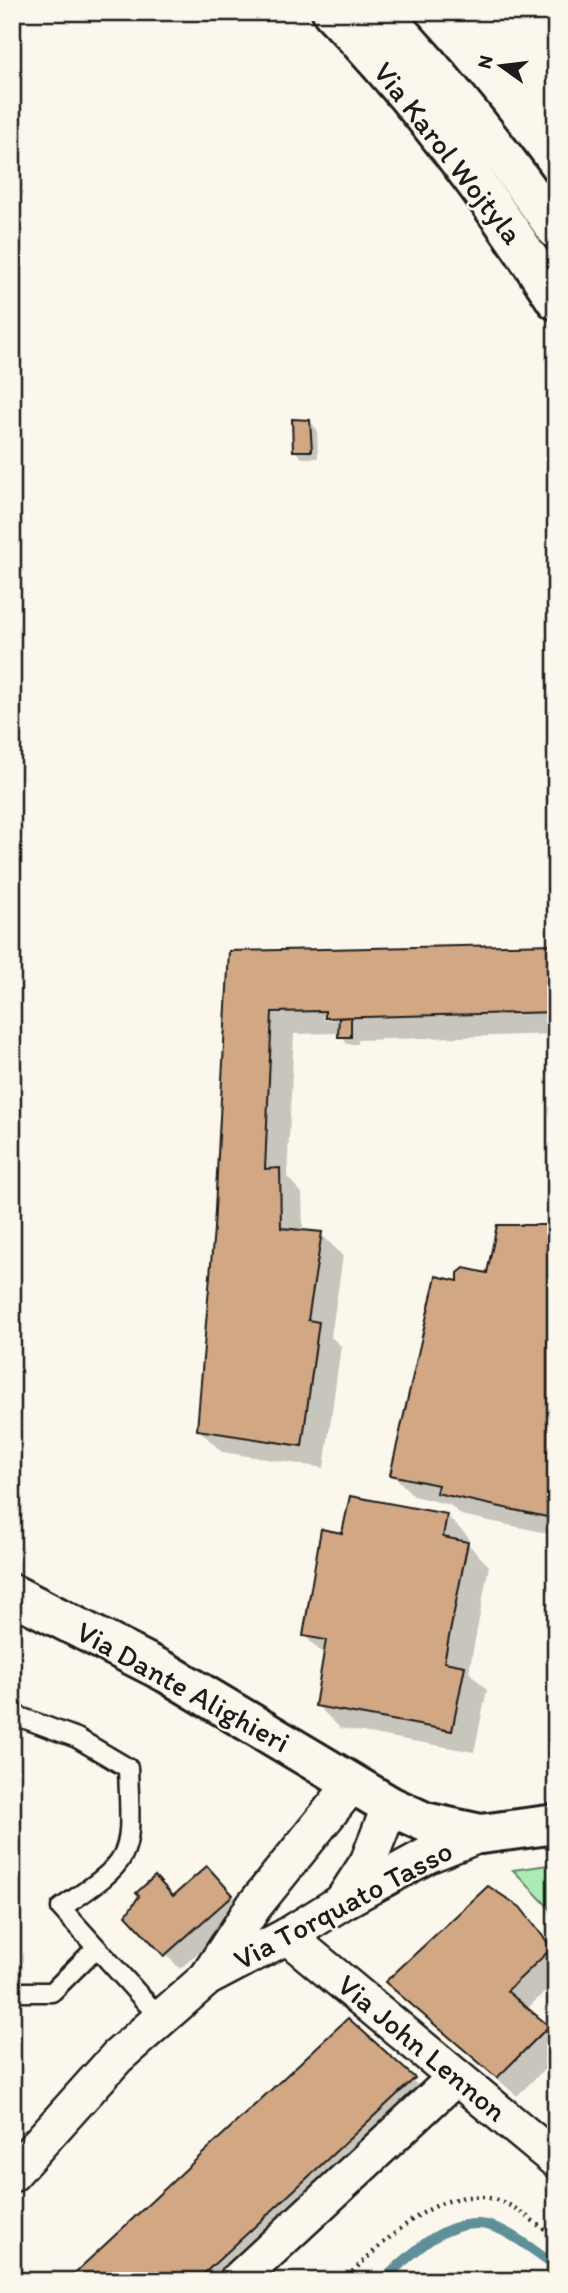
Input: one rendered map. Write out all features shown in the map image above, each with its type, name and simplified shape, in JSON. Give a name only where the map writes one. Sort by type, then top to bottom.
[{"type":"street","name":"Via Karol Wojtyla","points":[[332,12],[367,48],[461,164],[556,300]]},
{"type":"street","name":"Via Karol Wojtyla","points":[[380,12],[436,70],[505,156],[556,229]]},
{"type":"street","name":"Via Dante Alighieri","points":[[12,1594],[167,1673],[390,1805],[425,1822],[481,1834],[556,1824]]},
{"type":"street","name":"Via Torquato Tasso","points":[[207,1978],[254,1906],[353,1783]]},
{"type":"street","points":[[342,1902],[368,1862],[390,1805]]},
{"type":"street","name":"Via Torquato Tasso","points":[[12,2174],[117,2057],[207,1978],[287,1936],[428,1854],[481,1834]]},
{"type":"street","name":"Via John Lennon","points":[[287,1936],[556,2160]]},
{"type":"street","points":[[237,2281],[456,2077]]},
{"type":"lane","points":[[12,1714],[77,1738],[128,1768],[130,1842],[122,1860],[102,1880],[61,1908],[94,1949],[161,2019]]},
{"type":"lane","points":[[12,1992],[52,1992],[94,1949]]},
{"type":"path","points":[[342,2281],[416,2216],[448,2201],[480,2196],[503,2202],[556,2238]]},
{"type":"green space","points":[[556,1864],[556,1915],[513,1870]]},
{"type":"building","points":[[292,419],[310,420],[312,451],[293,451]]},
{"type":"building","points":[[556,944],[556,1012],[325,1018],[325,1011],[272,1012],[265,1169],[280,1168],[281,1228],[322,1232],[308,1320],[319,1322],[302,1446],[197,1430],[214,1228],[229,951]]},
{"type":"building","points":[[351,1017],[351,1037],[338,1037],[339,1018]]},
{"type":"building","points":[[497,1225],[556,1225],[556,1519],[436,1493],[438,1485],[390,1475],[436,1276],[458,1281],[458,1273],[464,1268],[487,1273]]},
{"type":"building","points":[[350,1496],[447,1514],[443,1537],[468,1542],[444,1662],[465,1666],[452,1731],[315,1706],[326,1640],[303,1636],[321,1529],[342,1533]]},
{"type":"building","points":[[207,1866],[233,1895],[164,1956],[126,1915],[139,1896],[136,1893],[155,1876],[173,1896]]},
{"type":"building","points":[[488,1886],[520,1907],[552,1948],[507,1991],[549,2026],[497,2078],[385,1982]]},
{"type":"building","points":[[348,2018],[415,2078],[196,2281],[66,2281]]},
{"type":"waterway","points":[[382,2281],[426,2243],[438,2235],[465,2225],[479,2224],[499,2229],[556,2266]]}]
